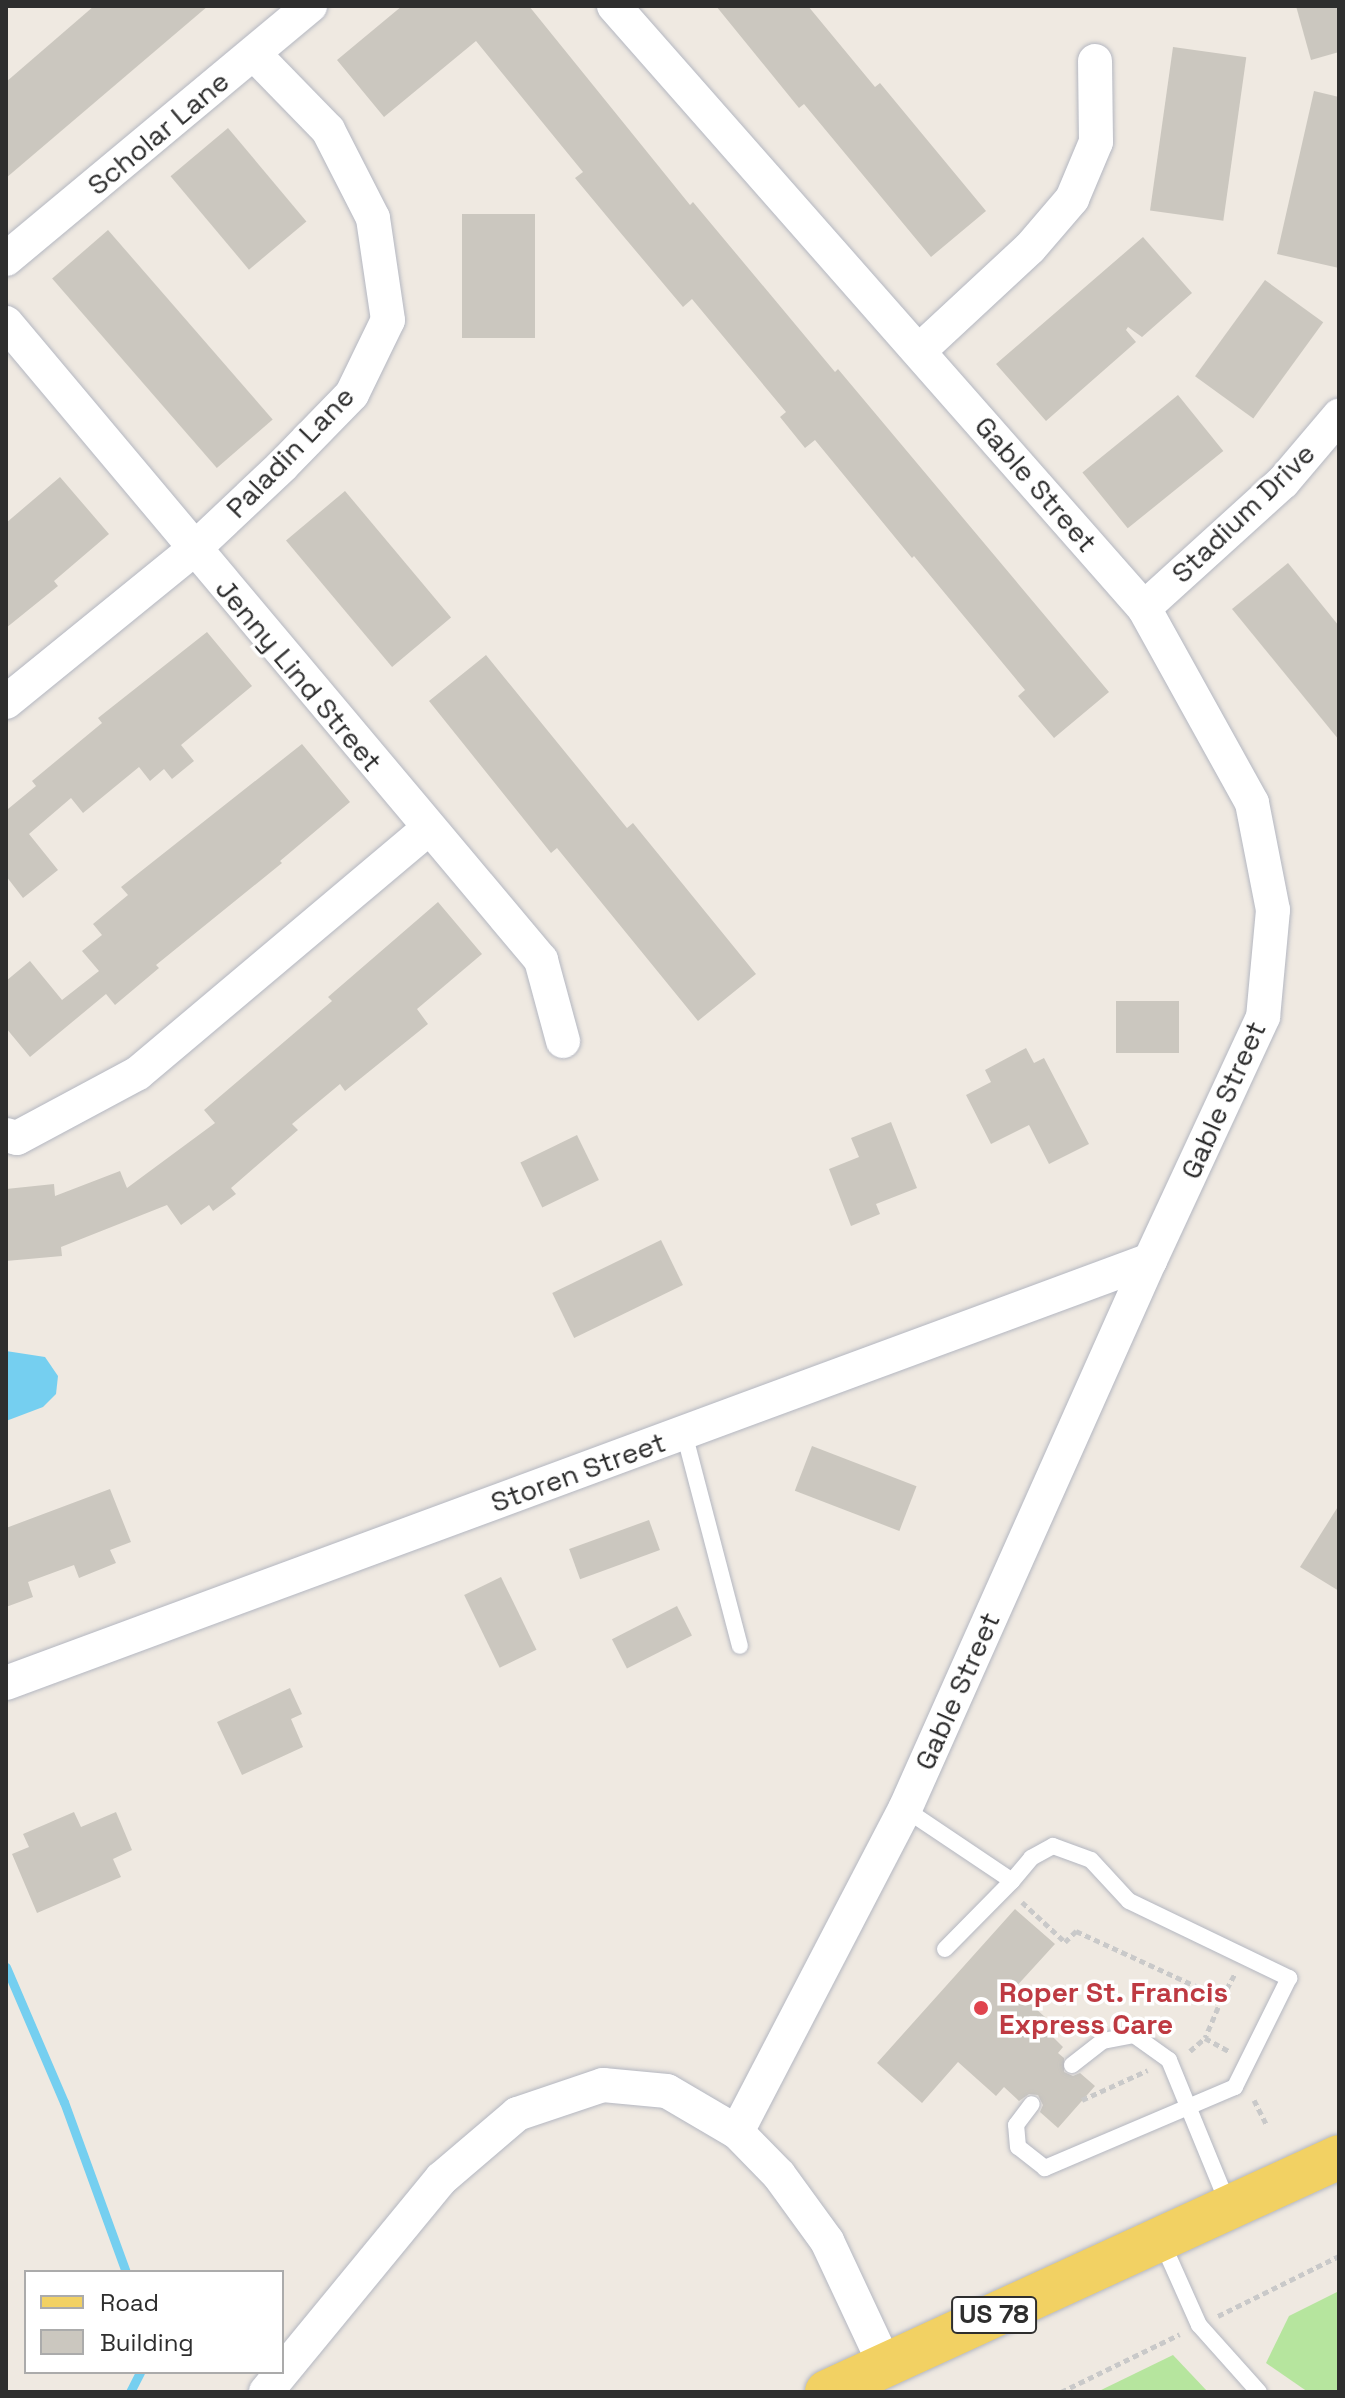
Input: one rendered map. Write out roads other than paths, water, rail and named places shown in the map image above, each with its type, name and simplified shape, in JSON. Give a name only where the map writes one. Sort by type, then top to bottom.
[{"type":"main road","name":"US 78","points":[[827,2392],[1339,2157]]},
{"type":"street","name":"Scholar Lane","points":[[6,259],[310,6]]},
{"type":"street","name":"Gable Street","points":[[614,6],[1144,608],[1252,803],[1273,910],[1263,1017],[1150,1260],[905,1809],[737,2132]]},
{"type":"street","name":"Paladin Lane","points":[[6,702],[194,549],[352,394],[388,320],[373,218],[328,130],[254,54]]},
{"type":"street","points":[[919,351],[1030,248],[1072,199],[1096,142],[1095,61]]},
{"type":"street","name":"Jenny Lind Street","points":[[6,323],[541,960],[563,1041]]},
{"type":"street","name":"Stadium Drive","points":[[1144,608],[1283,482],[1339,416]]},
{"type":"street","points":[[6,1135],[17,1138],[138,1073],[428,829]]},
{"type":"street","name":"Storen Street","points":[[6,1683],[1150,1260]]},
{"type":"street","points":[[284,2370],[441,2179],[517,2114],[603,2085],[667,2091],[737,2132],[779,2175],[827,2241],[885,2365]]},
{"type":"street","points":[[266,2392],[281,2374]]},
{"type":"lane","points":[[684,1433],[740,1646]]},
{"type":"lane","points":[[905,1809],[1009,1884]]},
{"type":"lane","points":[[945,1949],[1031,1858],[1053,1846],[1091,1860],[1129,1901],[1289,1978],[1235,2087],[1045,2168],[1018,2147],[1016,2125],[1032,2104]]},
{"type":"lane","points":[[1072,2065],[1103,2041],[1134,2035],[1169,2060],[1230,2207]]},
{"type":"lane","points":[[1161,2239],[1199,2325],[1259,2392]]},
{"type":"water","points":[[6,1351],[45,1357],[58,1376],[56,1394],[43,1407],[6,1421]]},
{"type":"waterway","points":[[6,1967],[64,2102],[125,2270]]},
{"type":"waterway","points":[[130,2392],[139,2374]]},
{"type":"place","name":"Roper St. Francis Express Care","points":[[981,2008]]}]
